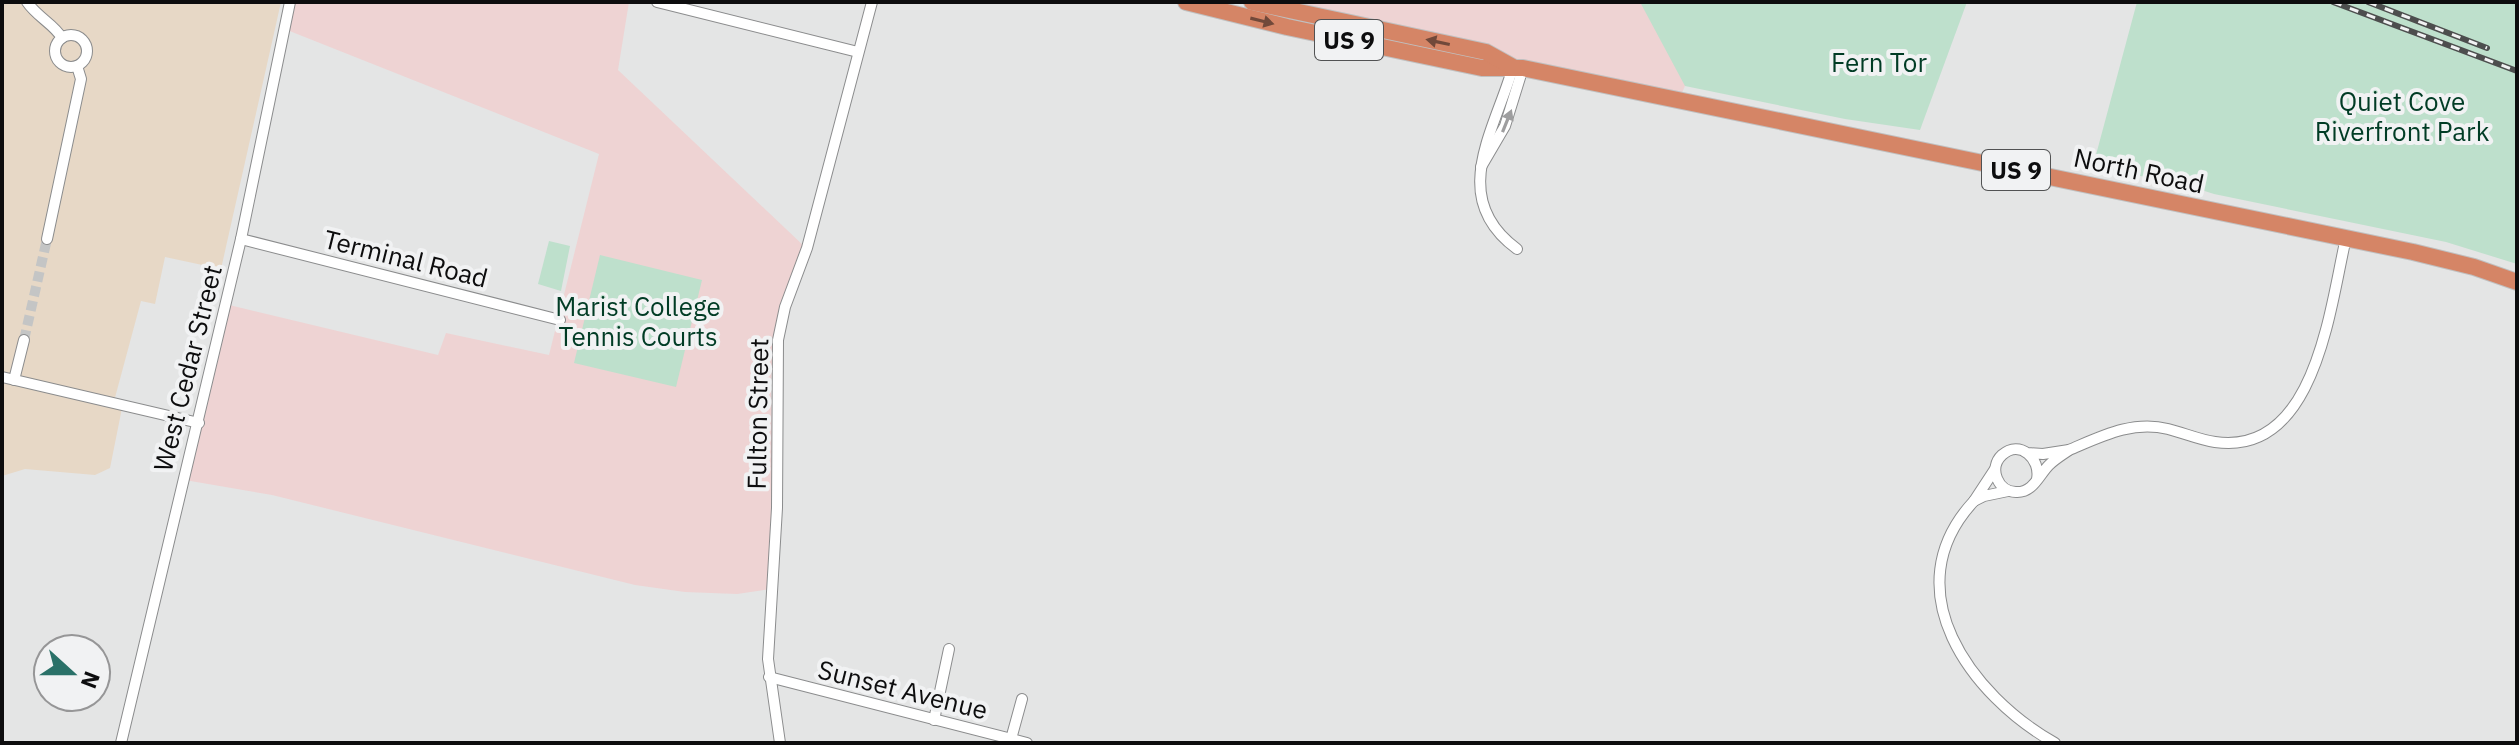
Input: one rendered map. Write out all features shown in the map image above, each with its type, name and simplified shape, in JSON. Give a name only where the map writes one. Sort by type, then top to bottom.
[{"type":"highway","name":"North Road","points":[[1186,2],[1295,29],[1482,68],[1518,68],[2346,238],[2459,262],[2517,282]]},
{"type":"highway","name":"North Road","points":[[1252,2],[1486,52],[1518,68]]},
{"type":"street","points":[[27,2],[62,38]]},
{"type":"street","name":"West Cedar Street","points":[[121,743],[241,239],[290,2]]},
{"type":"street","points":[[657,2],[858,52]]},
{"type":"street","name":"Fulton Street","points":[[780,743],[769,677],[768,634],[778,489],[779,329],[807,248],[872,2]]},
{"type":"street","points":[[76,36],[85,43],[87,57],[77,66],[65,66],[58,60],[55,50],[62,38],[76,36]]},
{"type":"street","points":[[47,239],[81,79],[77,66]]},
{"type":"street","points":[[1517,249],[1501,236],[1487,216],[1480,190],[1480,169],[1482,152],[1518,68]]},
{"type":"street","points":[[1974,501],[1984,496],[2028,489],[2052,462],[2069,450],[2121,428],[2143,425],[2216,442],[2239,442],[2262,435],[2279,423],[2293,410],[2314,368],[2346,238]]},
{"type":"street","name":"Terminal Road","points":[[241,239],[560,320]]},
{"type":"street","points":[[14,380],[24,340]]},
{"type":"street","points":[[2,377],[199,423]]},
{"type":"street","points":[[2055,743],[2024,724],[1985,686],[1963,656],[1945,623],[1937,589],[1939,567],[1954,530],[2002,455],[2015,450],[2043,454],[2069,450]]},
{"type":"street","points":[[2028,453],[2037,464],[2037,479]]},
{"type":"street","points":[[1995,467],[1998,481],[2008,491]]},
{"type":"street","points":[[934,720],[949,649]]},
{"type":"street","name":"Sunset Avenue","points":[[769,677],[1027,743]]},
{"type":"street","points":[[1011,739],[1022,699]]},
{"type":"shaded area","points":[[2,2],[281,2],[221,269],[165,257],[155,304],[141,301],[113,405],[122,408],[110,468],[95,475],[25,469],[2,476]]},
{"type":"shaded area","points":[[288,2],[629,2],[618,70],[805,247],[774,334],[771,383],[774,525],[770,589],[737,594],[685,592],[635,585],[272,495],[179,479],[221,303],[438,355],[446,333],[549,355],[599,154],[282,28]]},
{"type":"shaded area","points":[[1252,2],[1720,2],[1679,100]]},
{"type":"green space","name":"Fern Tor","points":[[1640,2],[1967,2],[1920,130],[1845,119],[1685,86]]},
{"type":"green space","name":"Quiet Cove Riverfront Park","points":[[2137,2],[2517,4],[2517,264],[2446,242],[2214,194],[2170,180],[2093,166]]},
{"type":"green space","points":[[549,241],[570,246],[561,291],[538,284]]},
{"type":"green space","name":"Marist College Tennis Courts","points":[[600,255],[702,280],[676,387],[574,363]]},
{"type":"tunnel","points":[[24,340],[47,239]]},
{"type":"railway","points":[[2333,2],[2517,71]]},
{"type":"railway","points":[[2368,2],[2487,48]]}]
